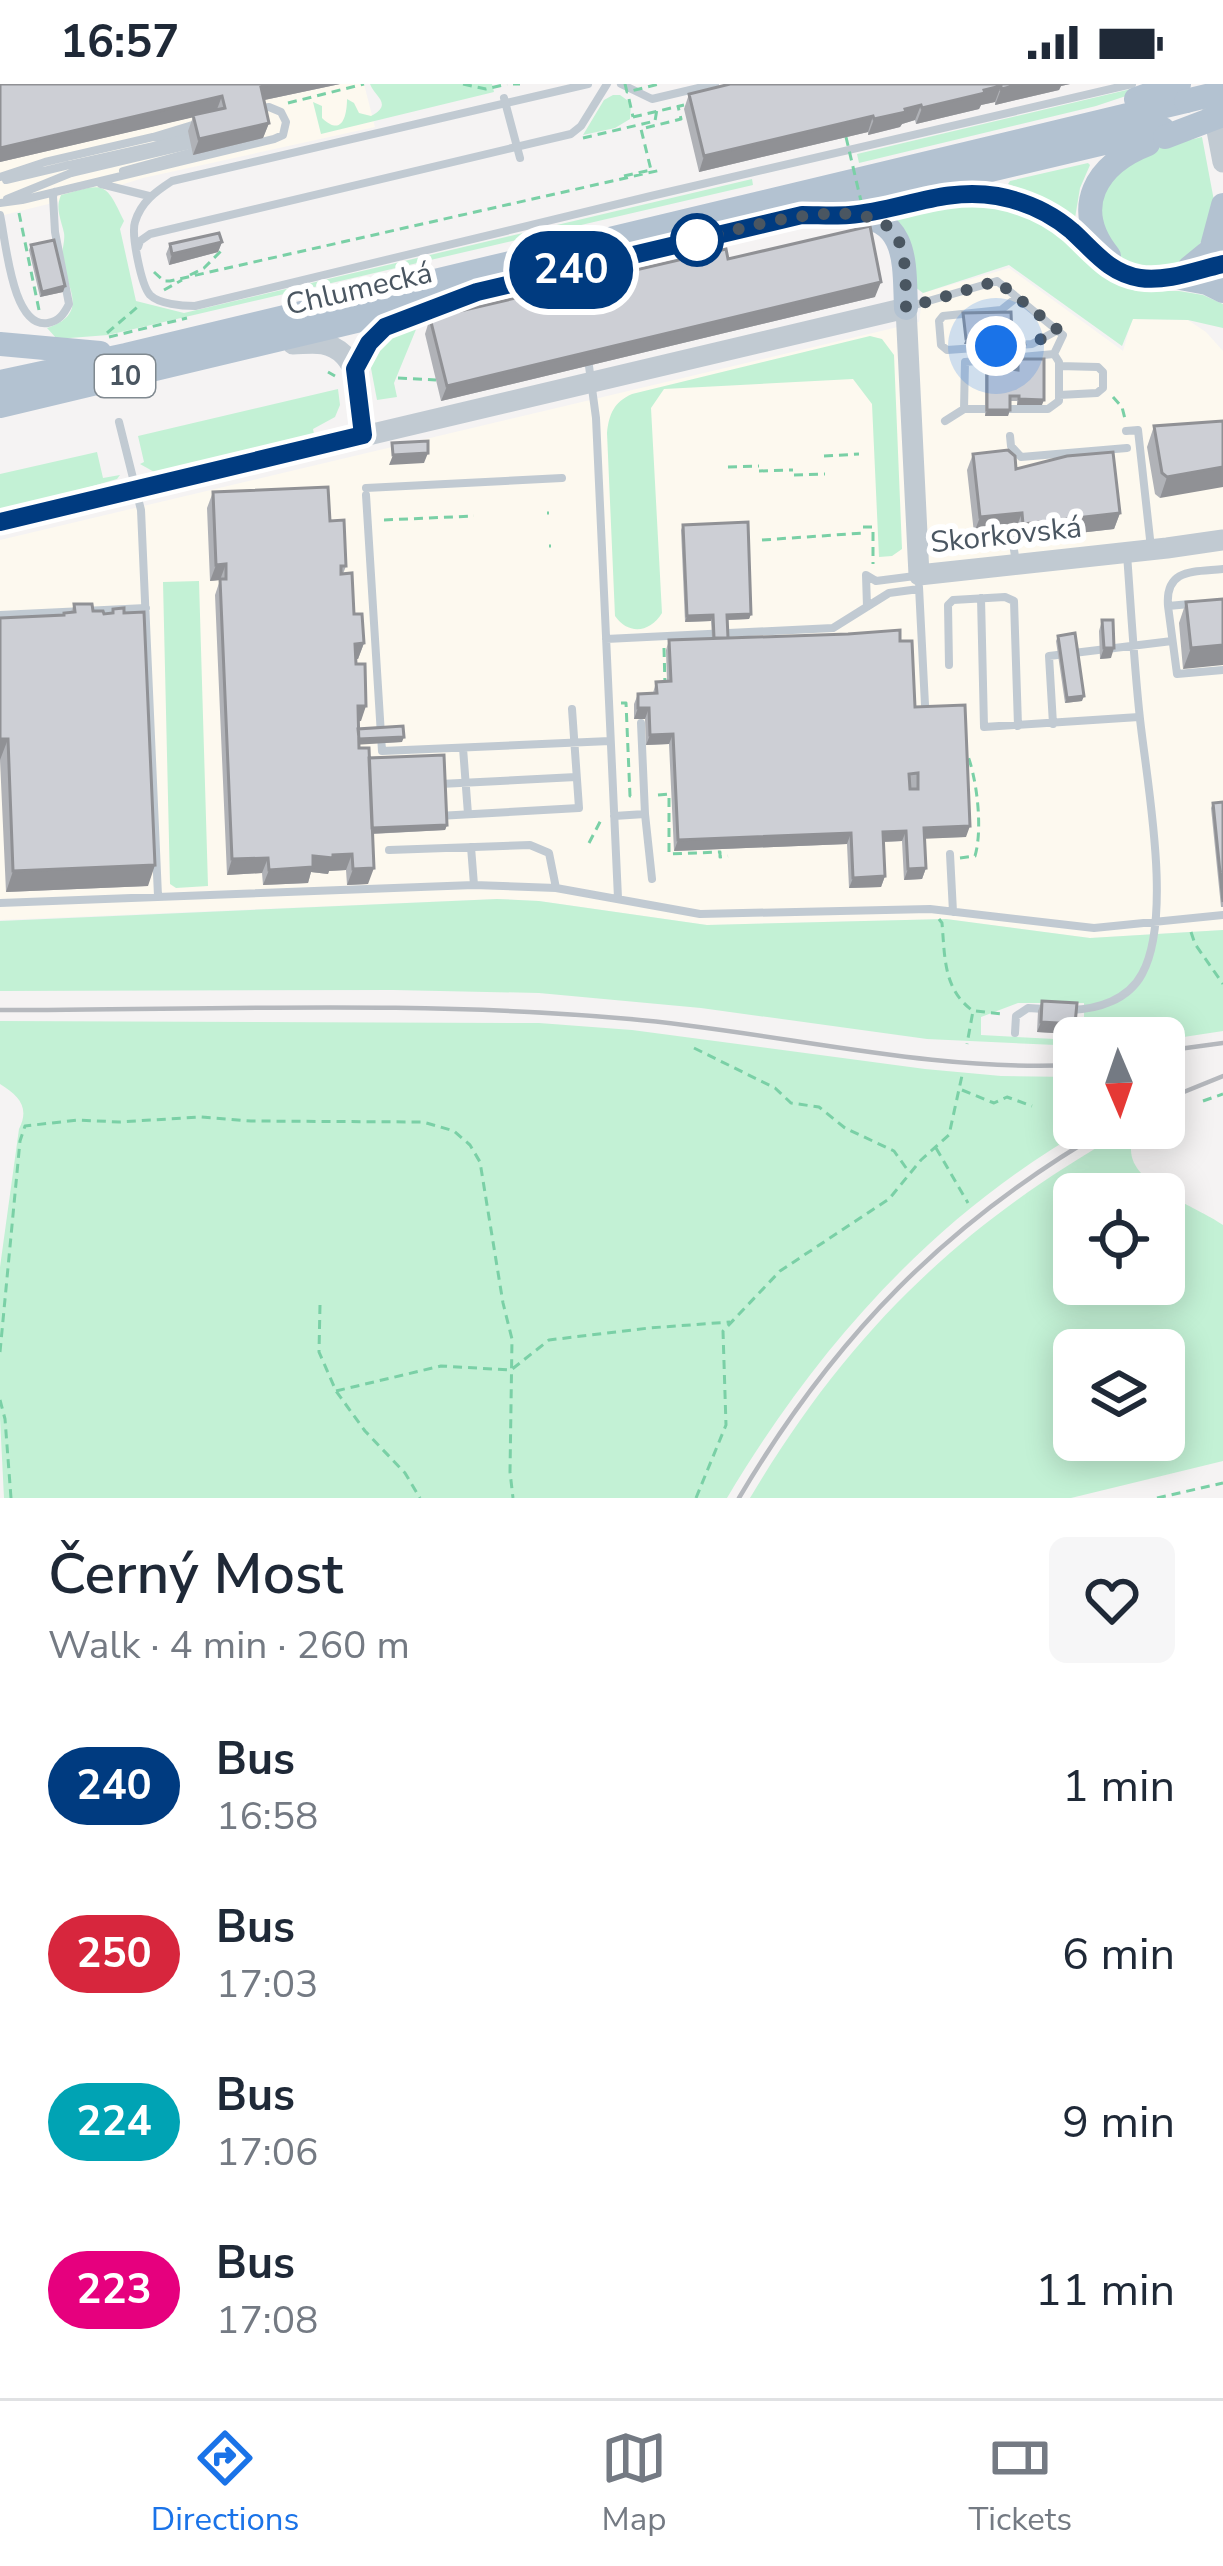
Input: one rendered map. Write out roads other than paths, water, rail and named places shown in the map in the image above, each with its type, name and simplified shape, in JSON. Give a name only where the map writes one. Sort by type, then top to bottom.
[{"type":"main road","name":"Chlumecká","points":[[0,382],[1223,92]]},
{"type":"main road","name":"10","points":[[1159,106],[1221,122]]},
{"type":"main road","name":"Chlumecká","points":[[0,406],[802,215],[1159,106]]},
{"type":"main road","points":[[1122,272],[1095,233],[1090,217],[1093,192],[1100,176],[1132,150],[1159,106]]},
{"type":"main road","points":[[851,215],[941,195],[976,194],[1010,199],[1052,216],[1102,262],[1141,278],[1223,264]]},
{"type":"main road","points":[[1173,275],[1210,250],[1223,205]]},
{"type":"main road","points":[[802,215],[877,220],[896,236],[906,308]]},
{"type":"main road","points":[[1173,275],[1223,290]]},
{"type":"main road","points":[[0,344],[126,355]]},
{"type":"street","points":[[1199,84],[1221,122]]},
{"type":"street","points":[[1209,84],[1221,122],[1223,162]]},
{"type":"street","points":[[339,372],[385,327],[477,292]]},
{"type":"street","points":[[0,522],[363,435],[591,374],[906,308]]},
{"type":"street","name":"Skorkovská","points":[[906,308],[919,582],[1016,564],[1223,539]]},
{"type":"street","points":[[250,346],[328,345],[337,349],[339,372],[363,435]]},
{"type":"lane","points":[[510,84],[505,98],[520,158]]},
{"type":"lane","points":[[588,84],[172,181],[149,196],[134,224],[144,284],[151,296],[195,306],[651,196],[1159,106]]},
{"type":"lane","points":[[137,254],[140,241],[150,234],[571,134],[607,84]]},
{"type":"lane","points":[[624,87],[652,99],[715,84]]},
{"type":"lane","points":[[0,202],[279,138],[286,127],[278,109],[251,110]]},
{"type":"lane","points":[[0,179],[45,162],[218,118]]},
{"type":"lane","points":[[152,136],[164,139],[192,133]]},
{"type":"lane","points":[[0,202],[70,169],[206,134]]},
{"type":"lane","points":[[0,179],[218,138]]},
{"type":"lane","points":[[94,183],[139,165],[196,151]]},
{"type":"lane","points":[[94,183],[149,196]]},
{"type":"lane","points":[[0,215],[20,307],[30,320],[42,325],[58,319],[69,304],[55,232],[52,196],[56,192]]},
{"type":"lane","points":[[906,308],[997,281],[1063,335],[1054,354],[1059,366],[1059,401],[1048,409],[964,409],[944,421]]},
{"type":"lane","points":[[1016,298],[1001,310],[941,318],[941,346],[946,350],[1032,344],[1058,330]]},
{"type":"lane","points":[[964,409],[965,362],[1054,354]]},
{"type":"lane","points":[[1059,366],[1098,367],[1103,372],[1103,388],[1097,393],[1059,395]]},
{"type":"lane","points":[[591,374],[618,898]]},
{"type":"lane","points":[[119,422],[141,510],[158,896]]},
{"type":"lane","points":[[1126,429],[1138,430],[1151,550]]},
{"type":"lane","points":[[1010,436],[1011,446],[1021,457],[1127,448]]},
{"type":"lane","points":[[562,478],[366,492],[382,751],[611,741]]},
{"type":"lane","points":[[1011,530],[1016,564]]},
{"type":"lane","points":[[1015,1033],[1016,1016],[1028,1008],[1096,1008],[1128,991],[1142,974],[1157,921],[1126,552]]},
{"type":"lane","points":[[1223,569],[1182,573],[1167,592],[1177,674],[1223,670]]},
{"type":"lane","points":[[867,607],[866,575],[871,580],[919,582]]},
{"type":"lane","points":[[606,639],[833,628],[889,593],[919,582]]},
{"type":"lane","points":[[919,582],[925,705]]},
{"type":"lane","points":[[949,665],[948,605],[953,600],[1005,597],[1014,601],[1018,726]]},
{"type":"lane","points":[[981,598],[984,727],[1139,717]]},
{"type":"lane","points":[[1168,606],[1205,603]]},
{"type":"lane","points":[[0,615],[146,608]]},
{"type":"lane","points":[[1053,724],[1049,656],[1172,641]]},
{"type":"lane","points":[[429,816],[579,808],[572,709]]},
{"type":"lane","points":[[641,723],[652,879]]},
{"type":"lane","points":[[463,748],[468,814]]},
{"type":"lane","points":[[427,784],[576,777]]},
{"type":"lane","points":[[614,816],[645,814]]},
{"type":"lane","points":[[389,850],[530,845],[549,853],[556,888]]},
{"type":"lane","points":[[471,847],[474,885]]},
{"type":"lane","points":[[950,854],[953,911]]},
{"type":"lane","points":[[0,903],[474,885],[556,888],[700,914],[930,909],[1094,928],[1223,916]]},
{"type":"railway","points":[[0,1010],[394,1008],[551,1013],[685,1025],[962,1063],[1053,1065]]},
{"type":"railway","points":[[1185,1048],[1223,1043]]},
{"type":"railway","points":[[1185,1091],[1223,1076]]},
{"type":"railway","points":[[739,1498],[814,1385],[898,1288],[996,1203],[1075,1149]]}]
